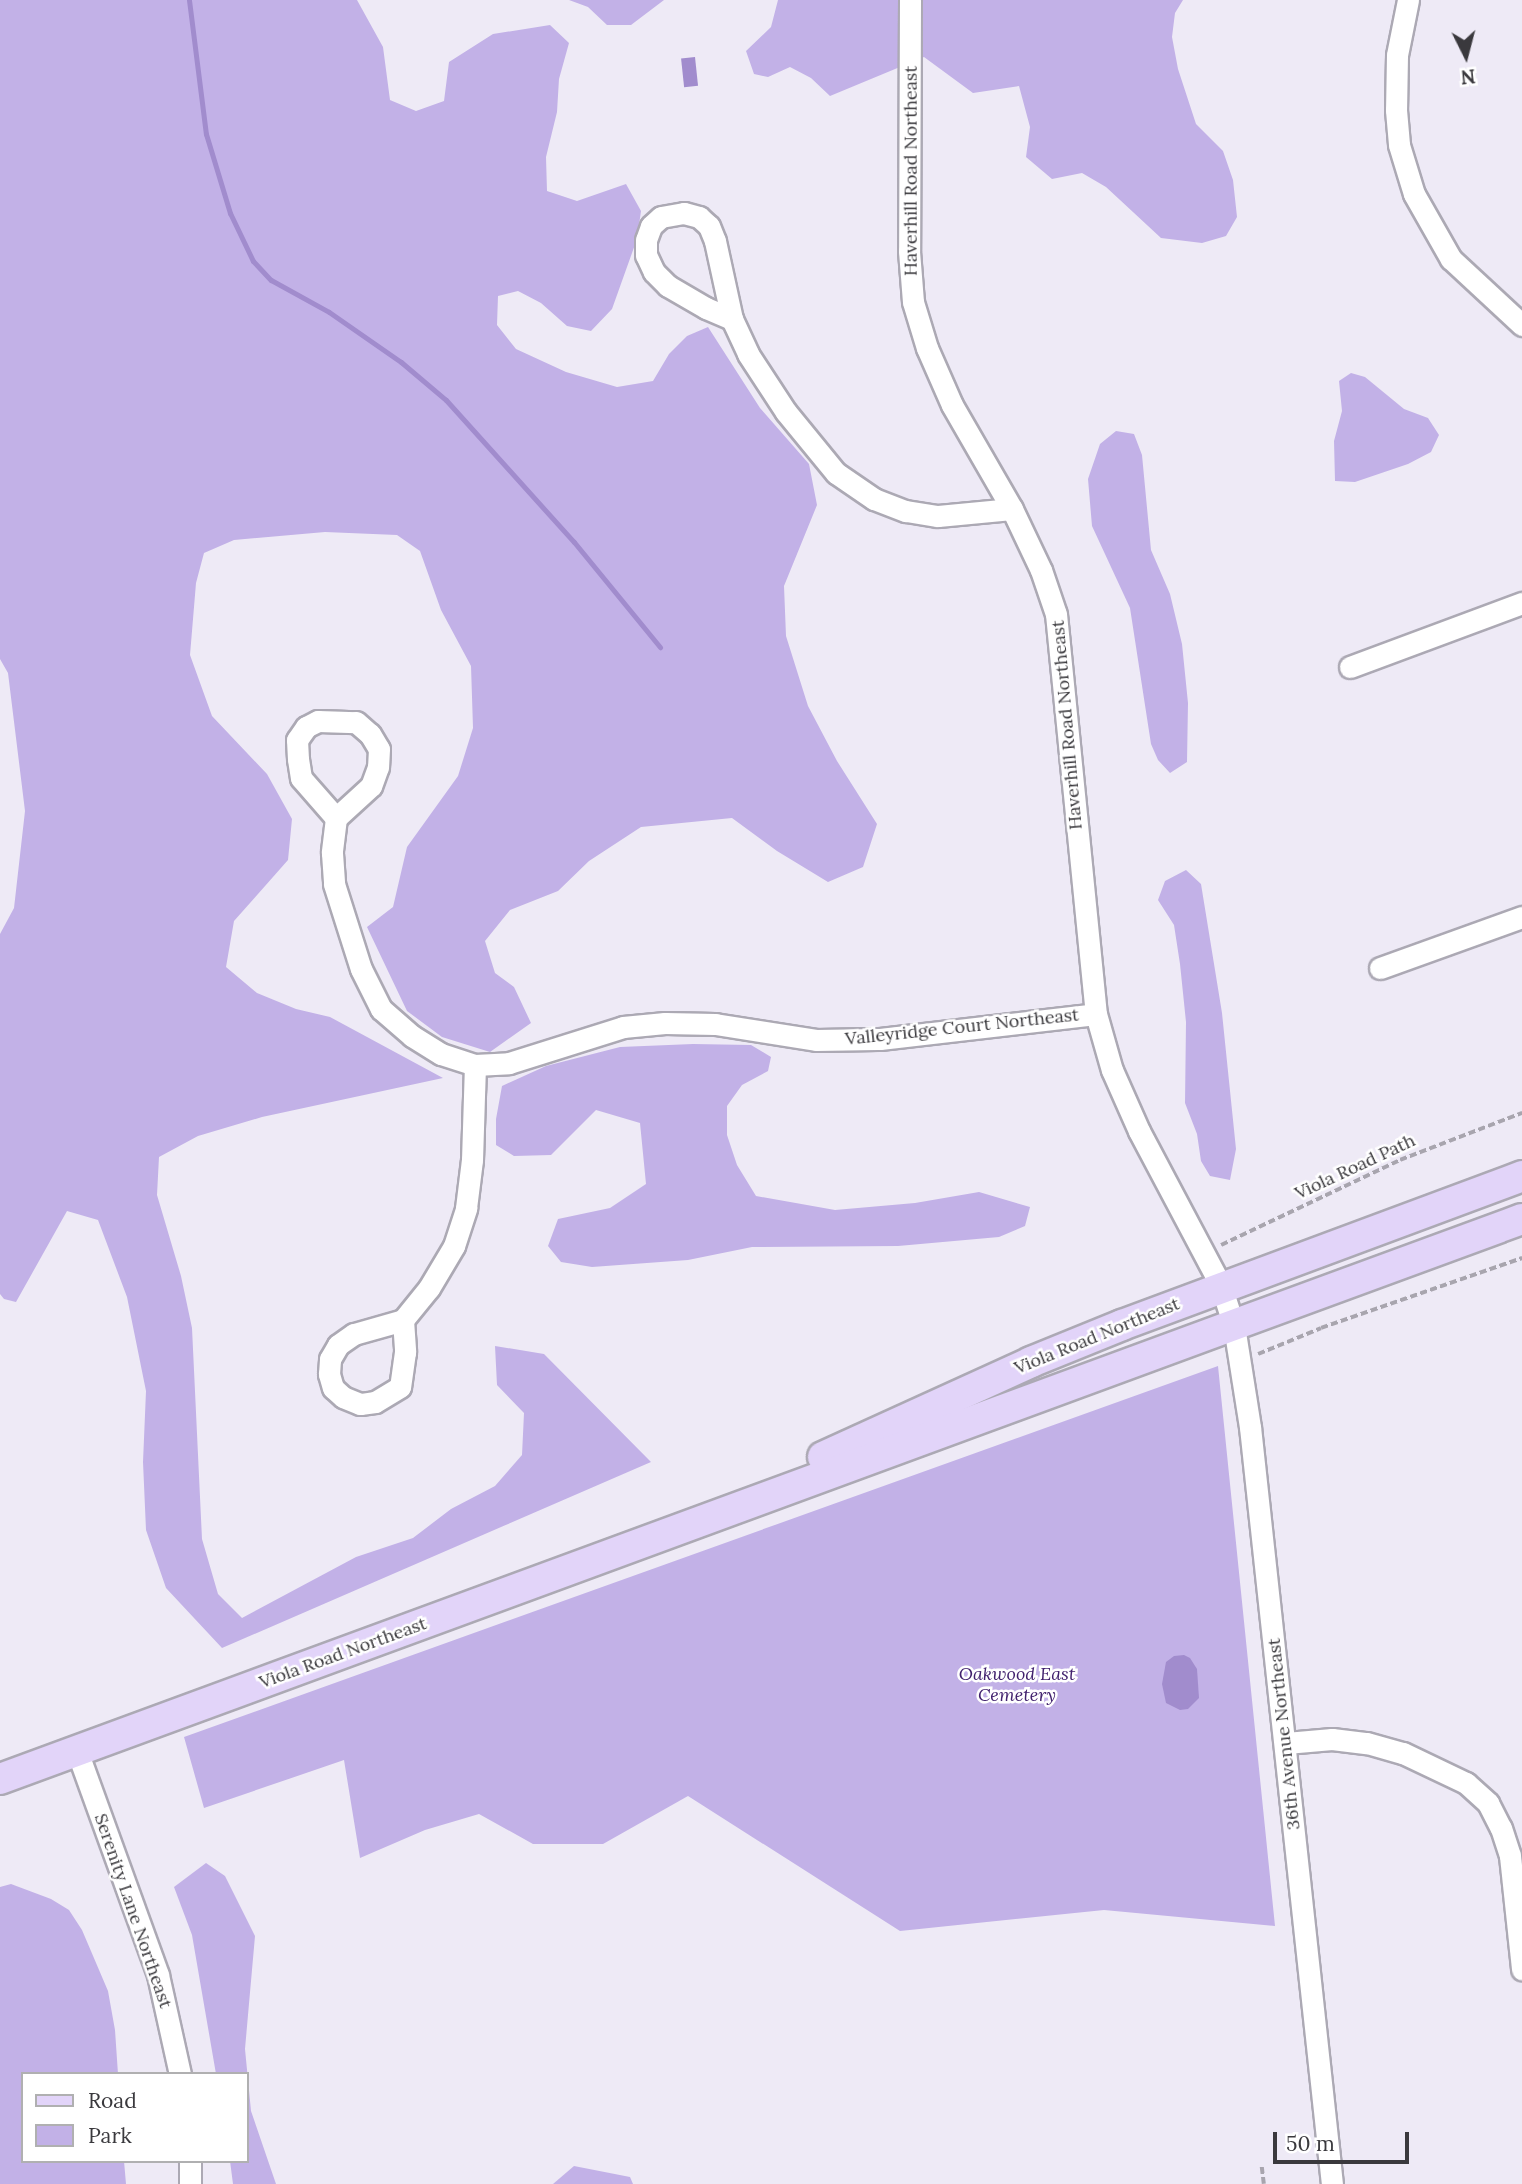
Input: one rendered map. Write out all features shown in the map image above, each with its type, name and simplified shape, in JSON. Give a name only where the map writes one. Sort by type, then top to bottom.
[{"type":"main road","name":"Viola Road Northeast","points":[[685,1524],[772,1480],[1019,1367],[1221,1286],[1522,1176]]},
{"type":"main road","name":"Viola Road Northeast","points":[[0,1779],[685,1524],[1522,1219]]},
{"type":"street","name":"Haverhill Road Northeast","points":[[910,0],[909,251],[913,302],[927,348],[952,405],[1012,509],[1041,570],[1056,614],[1096,1014],[1112,1070],[1139,1131],[1221,1286]]},
{"type":"street","points":[[1408,0],[1397,55],[1396,110],[1399,145],[1414,194],[1451,259],[1522,326]]},
{"type":"street","points":[[732,319],[678,291],[654,272],[646,255],[646,240],[651,226],[661,217],[684,213],[699,217],[709,226],[715,241],[732,319],[748,354],[786,412],[836,473],[874,499],[906,511],[938,516],[1012,509]]},
{"type":"street","points":[[1350,667],[1522,603]]},
{"type":"street","points":[[318,721],[356,722],[370,734],[379,749],[378,767],[371,786],[336,818],[301,778],[297,740],[306,727],[318,721]]},
{"type":"street","name":"Valleyridge Court Northeast","points":[[336,818],[332,853],[334,884],[361,969],[381,1009],[412,1036],[441,1054],[475,1065],[509,1063],[623,1027],[665,1023],[715,1024],[816,1040],[880,1039],[1096,1014]]},
{"type":"street","points":[[1380,968],[1522,917]]},
{"type":"street","points":[[403,1320],[429,1289],[454,1246],[466,1208],[472,1160],[475,1065]]},
{"type":"street","name":"36th Avenue Northeast","points":[[1221,1286],[1234,1326],[1240,1361],[1286,1743],[1332,2184]]},
{"type":"street","points":[[1286,1743],[1332,1739],[1367,1743],[1403,1753],[1466,1783],[1488,1803],[1501,1828],[1510,1856],[1522,1969]]},
{"type":"street","name":"Serenity Lane Northeast","points":[[77,1751],[158,1975],[180,2072]]},
{"type":"street","points":[[190,2163],[190,2184]]},
{"type":"path","name":"Viola Road Path","points":[[1203,1252],[1400,1160],[1522,1113]]},
{"type":"path","points":[[1240,1361],[1321,1328],[1522,1258]]},
{"type":"path","points":[[1262,2167],[1264,2184]]},
{"type":"green space","points":[[0,0],[357,0],[383,47],[390,100],[416,111],[444,101],[449,62],[493,34],[550,25],[569,43],[559,79],[557,112],[546,157],[547,191],[577,201],[626,184],[641,211],[637,239],[612,309],[591,331],[567,326],[541,303],[518,291],[498,296],[497,325],[516,349],[566,372],[617,387],[653,381],[669,354],[687,336],[708,327],[760,408],[809,464],[817,505],[784,586],[786,636],[808,706],[837,761],[877,824],[863,867],[828,882],[777,851],[732,818],[641,827],[589,861],[558,891],[510,910],[485,941],[495,973],[514,987],[531,1023],[490,1052],[442,1037],[407,1011],[367,927],[393,907],[407,847],[458,776],[473,728],[471,666],[441,610],[420,551],[397,535],[325,532],[234,540],[204,553],[196,583],[190,655],[212,716],[267,774],[292,819],[288,860],[234,921],[226,967],[257,993],[296,1009],[330,1017],[443,1078],[262,1117],[198,1136],[159,1157],[157,1195],[181,1276],[192,1328],[202,1539],[218,1594],[242,1618],[356,1557],[413,1538],[451,1509],[495,1486],[522,1455],[524,1413],[497,1385],[495,1346],[544,1354],[651,1462],[222,1648],[166,1588],[146,1530],[143,1462],[146,1391],[127,1297],[98,1220],[67,1211],[16,1302],[4,1299],[0,1294],[0,934],[14,908],[25,811],[8,673],[0,659]]},
{"type":"green space","points":[[569,0],[664,0],[631,25],[607,25],[588,7]]},
{"type":"green space","points":[[778,0],[1183,0],[1175,13],[1172,37],[1178,69],[1196,124],[1223,151],[1233,180],[1237,217],[1226,236],[1202,243],[1161,238],[1106,187],[1082,173],[1052,179],[1026,157],[1030,127],[1019,86],[973,93],[924,57],[830,96],[811,78],[790,67],[768,77],[754,74],[746,51],[771,27]]},
{"type":"green space","points":[[1351,373],[1365,377],[1404,409],[1428,418],[1439,435],[1431,452],[1408,464],[1355,482],[1335,481],[1334,441],[1342,411],[1339,381]]},
{"type":"green space","points":[[1116,431],[1134,434],[1142,455],[1151,550],[1170,594],[1182,644],[1188,703],[1187,762],[1170,773],[1158,760],[1151,744],[1130,608],[1092,526],[1088,479],[1100,444]]},
{"type":"green space","points":[[1186,870],[1201,884],[1222,1013],[1236,1149],[1230,1180],[1210,1176],[1201,1161],[1197,1134],[1185,1103],[1186,1022],[1180,964],[1174,925],[1158,900],[1165,881]]},
{"type":"green space","points":[[751,1045],[771,1057],[768,1071],[742,1085],[727,1106],[727,1135],[737,1165],[756,1196],[835,1210],[915,1203],[979,1192],[1030,1207],[1025,1226],[999,1237],[898,1246],[752,1247],[688,1260],[592,1267],[561,1262],[548,1246],[558,1219],[610,1208],[646,1184],[640,1123],[596,1110],[551,1155],[514,1156],[496,1145],[496,1119],[502,1086],[546,1066],[620,1047]]},
{"type":"green space","name":"Oakwood East Cemetery","points":[[1218,1366],[1275,1926],[1104,1910],[900,1931],[688,1796],[603,1844],[533,1844],[479,1814],[425,1830],[360,1858],[344,1760],[204,1808],[184,1737]]},
{"type":"green space","points":[[206,1863],[225,1876],[255,1936],[245,2049],[247,2072],[216,2072],[192,1935],[174,1887]]},
{"type":"green space","points":[[11,1884],[51,1899],[69,1910],[82,1930],[108,1991],[115,2030],[118,2072],[21,2072],[21,2163],[124,2163],[126,2184],[0,2184],[0,1887]]},
{"type":"green space","points":[[248,2080],[251,2111],[276,2184],[233,2184],[230,2163],[248,2163]]},
{"type":"green space","points":[[574,2166],[630,2177],[633,2184],[553,2184]]},
{"type":"shaded area","points":[[695,57],[698,86],[684,87],[681,58]]},
{"type":"shaded area","points":[[1184,1655],[1190,1658],[1197,1669],[1199,1698],[1188,1709],[1180,1710],[1166,1703],[1162,1684],[1166,1662],[1174,1656]]},
{"type":"waterway","points":[[189,0],[206,134],[230,213],[253,261],[271,280],[329,312],[401,362],[446,400],[574,542],[660,647]]}]
